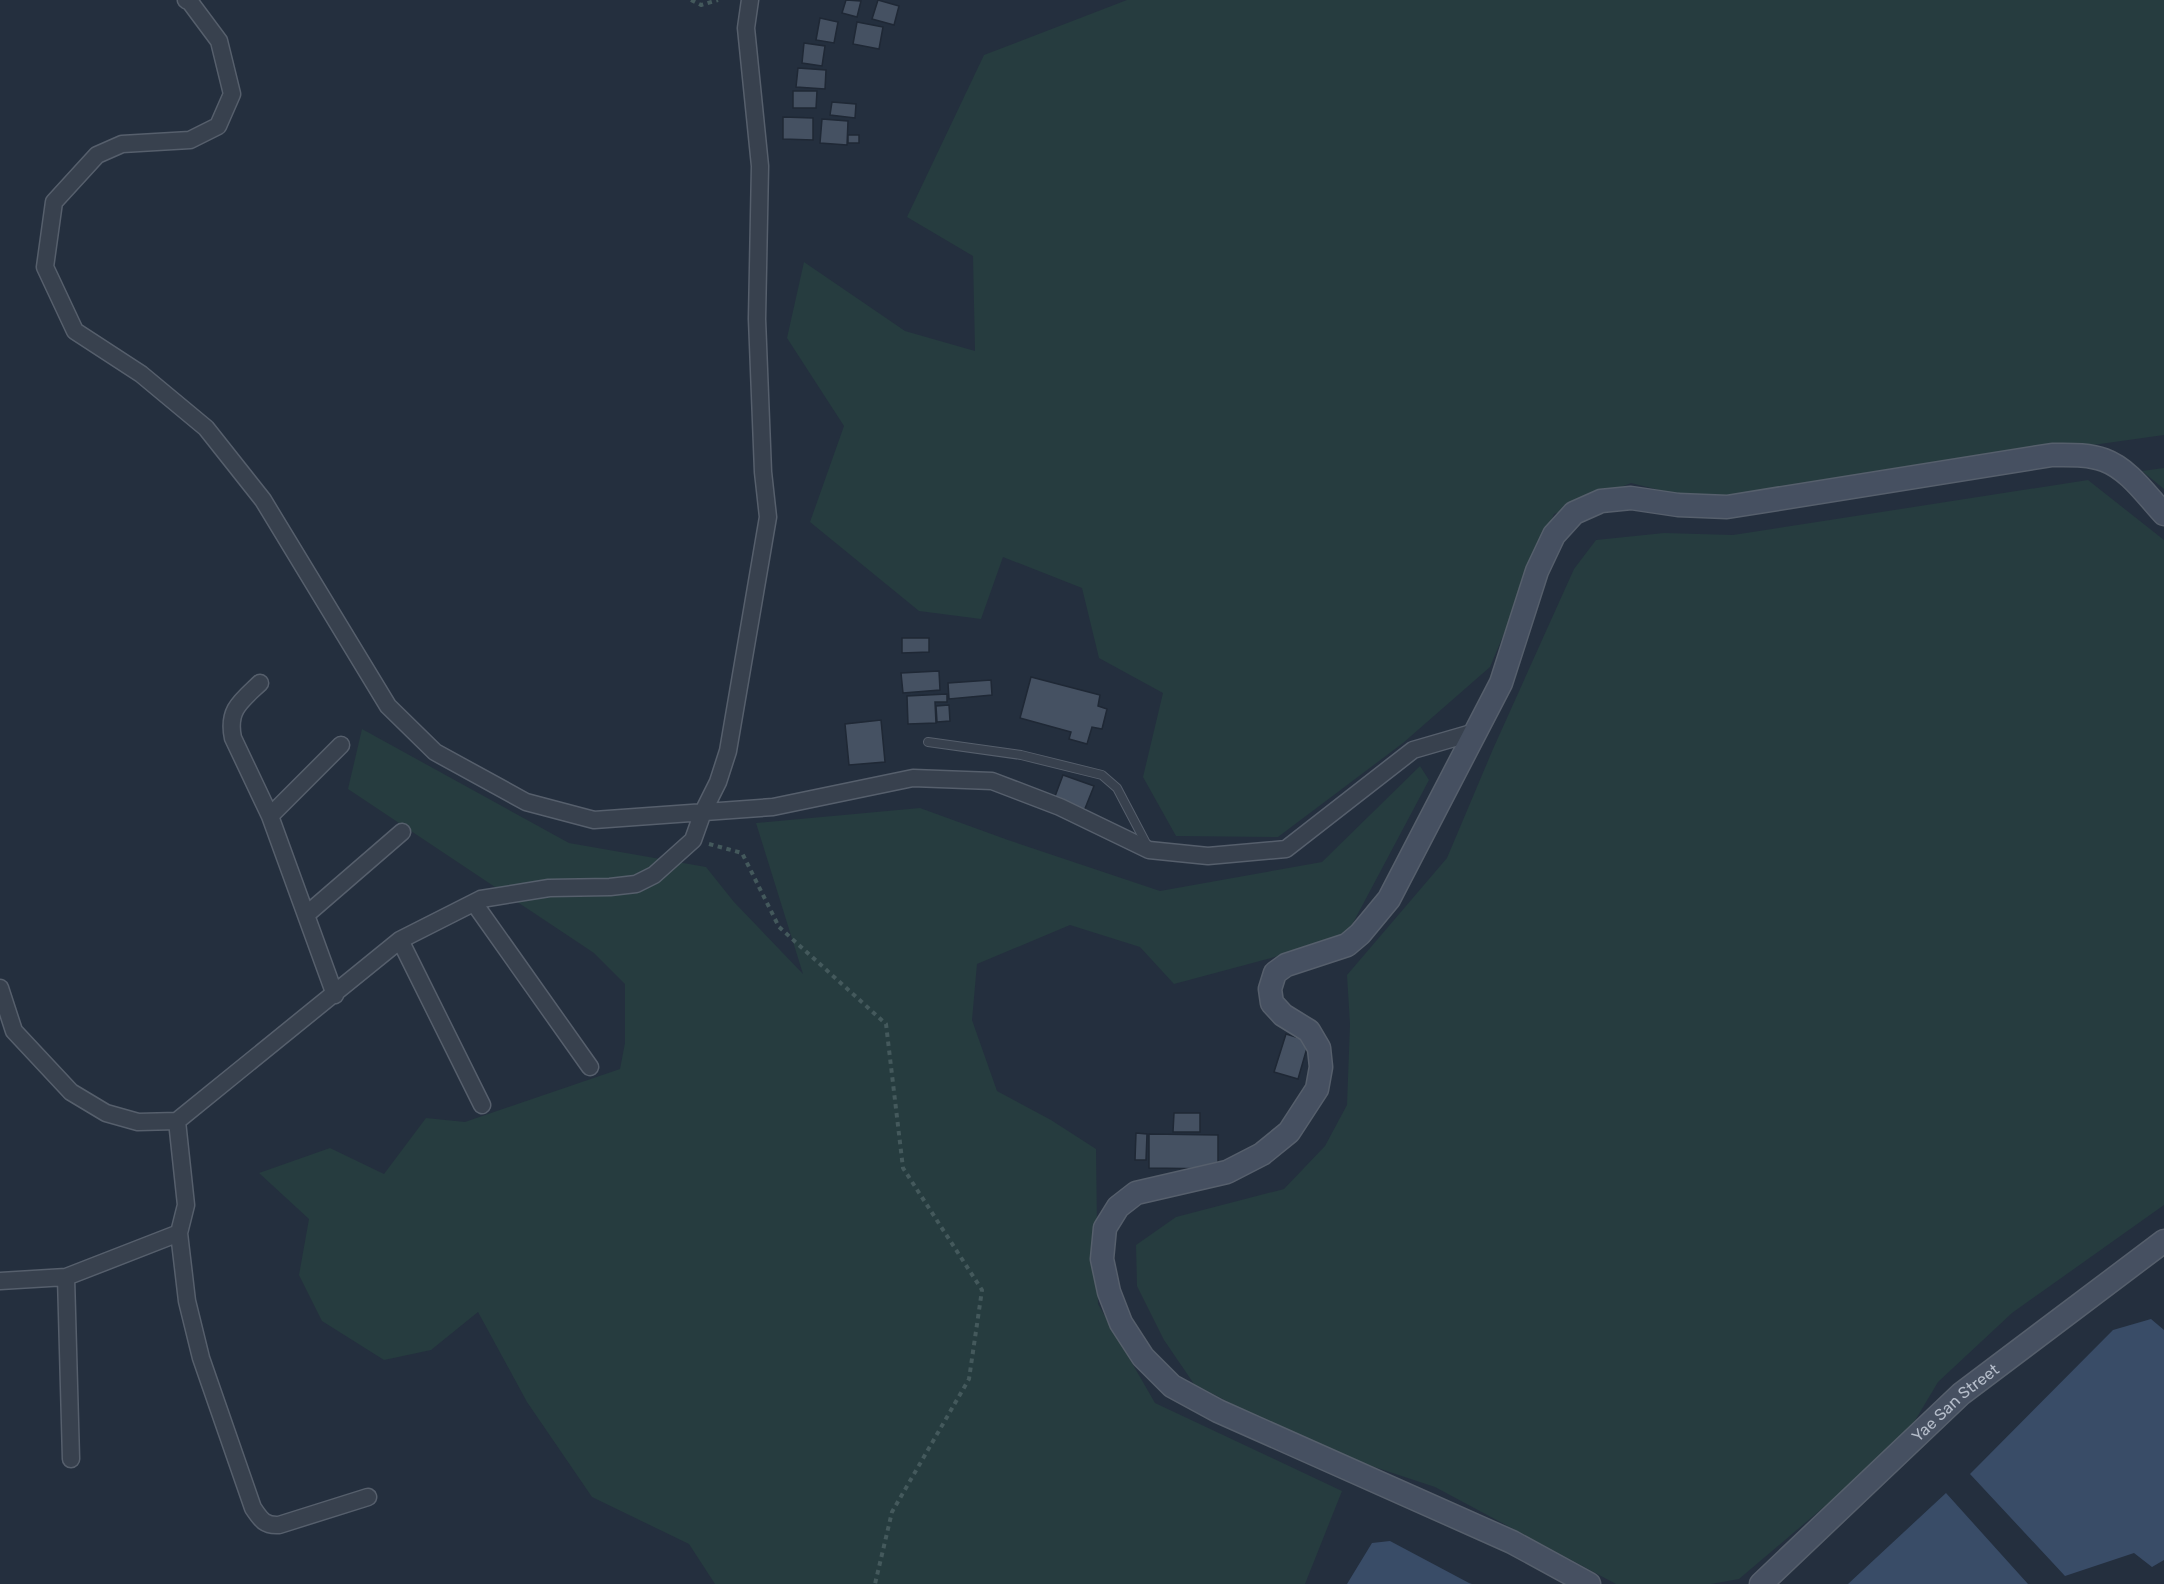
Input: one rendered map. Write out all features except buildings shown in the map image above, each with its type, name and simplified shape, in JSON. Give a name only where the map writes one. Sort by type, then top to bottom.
[{"type":"main road","points":[[1589,1584],[1512,1542],[1218,1411],[1172,1386],[1143,1357],[1121,1323],[1109,1292],[1102,1259],[1105,1228],[1118,1207],[1136,1193],[1227,1172],[1262,1155],[1289,1132],[1317,1089],[1320,1058],[1319,1048],[1309,1030],[1282,1015],[1272,1003],[1270,989],[1275,973],[1286,965],[1347,945],[1360,934],[1389,899],[1501,682],[1537,571],[1554,535],[1574,513],[1601,501],[1631,498],[1678,505],[1727,507],[2052,455],[2081,455],[2105,460],[2127,474],[2164,514]]},
{"type":"main road","name":"Yae San Street","points":[[1761,1584],[1961,1394],[2164,1241]]},
{"type":"street","points":[[186,0],[190,2],[219,41],[232,94],[218,126],[190,140],[122,144],[97,155],[54,202],[45,267],[75,331],[141,374],[206,428],[263,500],[388,706],[435,752],[526,802],[594,820],[773,807],[914,778],[992,782],[1060,807],[1149,850],[1208,856],[1286,849],[1413,750],[1475,732]]},
{"type":"street","points":[[0,988],[14,1031],[71,1092],[106,1113],[138,1122],[177,1121],[400,940],[481,899],[549,888],[610,887],[636,884],[654,875],[693,840],[703,812],[718,782],[728,751],[768,517],[763,472],[757,319],[760,166],[746,28],[750,0]]},
{"type":"street","points":[[260,683],[235,707],[230,725],[233,738],[270,816],[334,994]]},
{"type":"street","points":[[270,816],[341,745]]},
{"type":"street","points":[[306,915],[402,832]]},
{"type":"street","points":[[474,903],[590,1067]]},
{"type":"street","points":[[400,940],[482,1105]]},
{"type":"street","points":[[177,1121],[186,1205],[179,1233],[187,1301],[201,1358],[253,1508],[261,1521],[270,1526],[369,1497]]},
{"type":"street","points":[[0,1281],[66,1277],[179,1233]]},
{"type":"street","points":[[66,1277],[71,1459]]},
{"type":"lane","points":[[928,742],[1021,754],[1102,775],[1117,788],[1149,850]]},
{"type":"path","points":[[691,0],[701,5],[718,0]]},
{"type":"path","points":[[693,840],[742,853],[779,927],[886,1024],[903,1168],[982,1290],[969,1378],[892,1512],[875,1584]]},
{"type":"green space","points":[[1127,0],[2164,0],[2164,435],[1700,500],[1631,483],[1554,514],[1490,667],[1403,743],[1278,837],[1176,836],[1143,777],[1163,693],[1099,658],[1082,588],[1003,557],[981,619],[919,611],[810,522],[844,426],[787,338],[804,262],[905,331],[975,351],[973,256],[907,217],[984,55]]},
{"type":"green space","points":[[2164,468],[2164,489],[2142,471]]},
{"type":"green space","points":[[2088,480],[2164,540],[2164,1205],[2012,1313],[1938,1382],[1904,1439],[1739,1579],[1711,1584],[1616,1584],[1435,1487],[1314,1447],[1194,1384],[1164,1340],[1137,1286],[1136,1245],[1176,1217],[1284,1189],[1325,1146],[1347,1105],[1350,1024],[1347,975],[1447,858],[1574,569],[1596,540],[1664,533],[1733,535]]},
{"type":"green space","points":[[362,729],[569,843],[706,867],[734,902],[803,974],[756,823],[920,808],[1160,891],[1322,862],[1420,766],[1429,780],[1345,938],[1174,984],[1140,947],[1070,925],[977,964],[972,1020],[997,1091],[1051,1120],[1096,1149],[1098,1304],[1155,1403],[1342,1491],[1305,1584],[715,1584],[689,1544],[592,1497],[527,1402],[478,1312],[431,1350],[384,1360],[322,1321],[299,1275],[309,1219],[259,1173],[330,1148],[384,1174],[426,1118],[465,1122],[620,1069],[625,1043],[625,984],[594,953],[348,789]]},
{"type":"water","points":[[2151,1319],[2164,1330],[2164,1560],[2152,1567],[2134,1553],[2065,1576],[1970,1474],[2113,1330]]},
{"type":"water","points":[[1946,1493],[2028,1584],[1848,1584]]},
{"type":"water","points":[[1390,1541],[1472,1584],[1347,1584],[1372,1543]]}]
